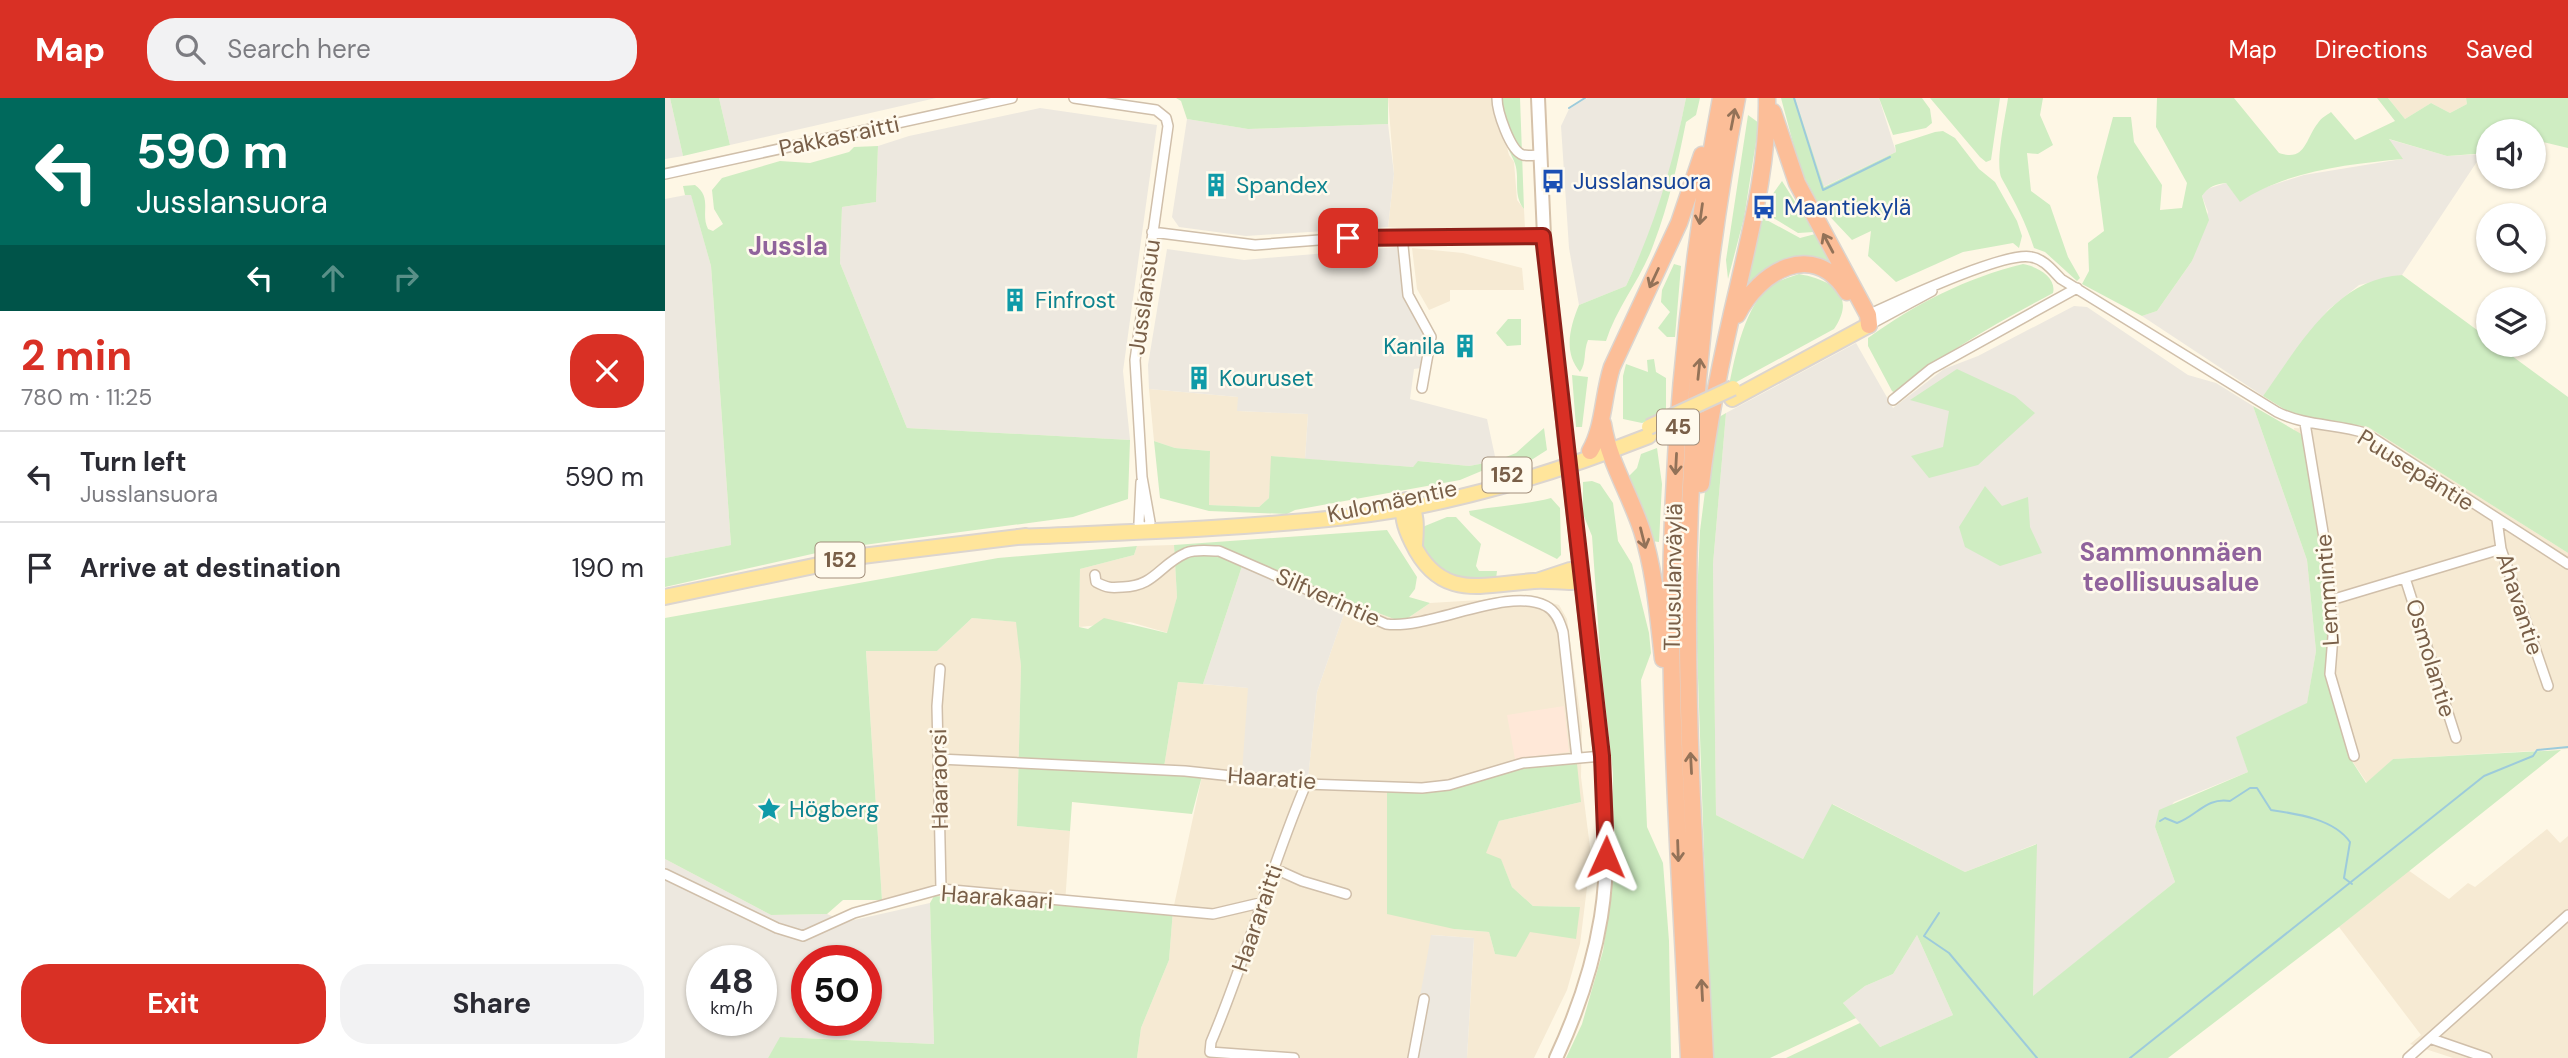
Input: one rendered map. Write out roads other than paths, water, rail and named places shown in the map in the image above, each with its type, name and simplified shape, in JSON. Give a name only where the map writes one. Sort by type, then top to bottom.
[{"type":"highway","points":[[1590,451],[1596,439],[1612,367],[1690,193],[1719,98]]},
{"type":"highway","name":"Tuusulanväylä","points":[[1689,1058],[1675,758],[1671,601],[1681,387],[1696,250],[1719,98]]},
{"type":"highway","name":"Tuusulanväylä","points":[[1705,1058],[1688,608],[1697,387],[1719,202],[1737,98]]},
{"type":"highway","points":[[1688,608],[1707,432],[1761,190],[1769,98]]},
{"type":"highway","points":[[1769,98],[1797,183],[1866,320]]},
{"type":"highway","points":[[1724,350],[1735,319],[1753,288],[1774,271],[1791,265],[1811,266],[1837,280],[1866,320]]},
{"type":"highway","points":[[1601,415],[1607,449],[1633,503],[1651,571],[1675,758]]},
{"type":"main road","points":[[1538,98],[1543,236],[1602,756],[1607,833],[1601,915],[1579,1002],[1556,1058]]},
{"type":"main road","name":"Kulomäentie","points":[[665,597],[862,556],[1145,525],[1226,526],[1300,521],[1493,489],[1607,449],[1733,394],[1866,320]]},
{"type":"main road","name":"Kulomäentie","points":[[1407,505],[1590,451],[1607,449]]},
{"type":"main road","points":[[1407,505],[1408,534],[1415,550],[1435,574],[1458,586],[1537,581],[1570,570],[1580,575]]},
{"type":"street","name":"Pakkasraitti","points":[[665,174],[1013,98]]},
{"type":"street","name":"Jusslansuu","points":[[1073,98],[1147,108],[1165,118],[1168,132],[1135,360],[1145,525]]},
{"type":"street","points":[[1497,98],[1500,118],[1514,149],[1523,155],[1541,155]]},
{"type":"street","points":[[1152,232],[1255,244],[1402,236],[1442,239],[1543,236]]},
{"type":"street","points":[[1402,236],[1408,295],[1431,337],[1422,388]]},
{"type":"street","name":"Puusepäntie","points":[[1866,320],[1939,286],[2003,261],[2025,256],[2045,263],[2061,279],[2277,412],[2305,423],[2341,426],[2365,433],[2568,564]]},
{"type":"street","points":[[1893,400],[1931,369],[2077,288]]},
{"type":"street","name":"Lemmintie","points":[[2305,423],[2325,544],[2331,600],[2330,674],[2354,756]]},
{"type":"street","name":"Ahavantie","points":[[2497,520],[2501,549],[2548,686]]},
{"type":"street","points":[[2331,600],[2501,549]]},
{"type":"street","name":"Silfverintie","points":[[1095,575],[1096,582],[1107,589],[1135,587],[1154,577],[1183,554],[1195,550],[1219,551],[1386,624],[1415,625],[1449,613],[1509,603],[1534,601],[1549,606],[1559,619],[1563,632],[1577,758]]},
{"type":"street","name":"Osmolantie","points":[[2406,578],[2456,738]]},
{"type":"street","name":"Haaraorsi","points":[[940,669],[941,889]]},
{"type":"street","name":"Haaratie","points":[[939,759],[1185,771],[1306,784],[1432,788],[1523,764],[1602,756]]},
{"type":"street","name":"Haararaitti","points":[[1294,1058],[1210,1052],[1211,1042],[1264,902],[1273,868],[1306,784]]},
{"type":"street","points":[[1273,868],[1302,881],[1346,894]]},
{"type":"street","name":"Haarakaari","points":[[665,874],[777,928],[803,936],[854,913],[941,889],[1213,914],[1264,902]]},
{"type":"street","points":[[2408,1058],[2568,915]]},
{"type":"street","points":[[1413,1058],[1424,999]]},
{"type":"street","points":[[2432,1039],[2487,1058]]},
{"type":"waterway","points":[[1569,108],[1585,98]]},
{"type":"waterway","points":[[1794,98],[1823,190],[1890,157]]},
{"type":"waterway","points":[[2130,1058],[2484,776],[2533,756],[2537,750],[2568,747]]},
{"type":"waterway","points":[[2160,821],[2165,818],[2177,823],[2208,804],[2230,801],[2250,788],[2257,788],[2271,810],[2315,819],[2343,834],[2350,842],[2344,878],[2352,884]]},
{"type":"waterway","points":[[1939,913],[1924,936],[1949,953],[2037,1058]]},
{"type":"place","name":"Jusslansuora","points":[[1553,181]]},
{"type":"place","name":"Spandex","points":[[1216,185]]},
{"type":"place","name":"Maantiekylä","points":[[1764,207]]},
{"type":"place","name":"Finfrost","points":[[1015,300]]},
{"type":"place","name":"Kanila","points":[[1465,346]]},
{"type":"place","name":"Kouruset","points":[[1199,378]]},
{"type":"place","name":"Högberg","points":[[769,809]]},
{"type":"district","name":"Jussla","points":[[788,246]]},
{"type":"district","name":"Sammonmäen teollisuusalue","points":[[2171,567]]}]
